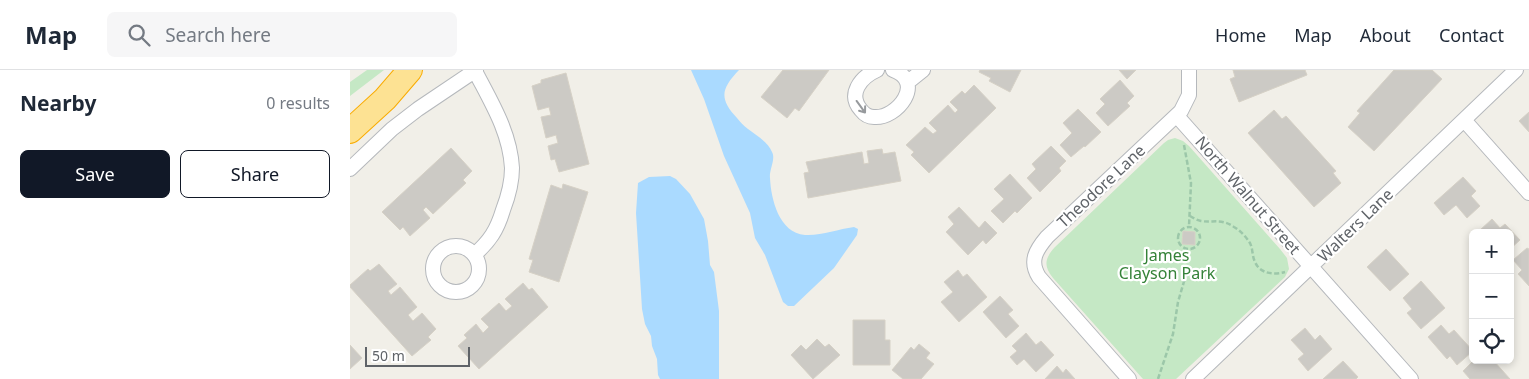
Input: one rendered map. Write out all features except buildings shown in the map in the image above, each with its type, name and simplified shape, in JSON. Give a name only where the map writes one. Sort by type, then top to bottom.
[{"type":"highway","points":[[350,111],[401,70]]},
{"type":"highway","points":[[350,131],[410,70]]},
{"type":"street","points":[[350,169],[392,129],[476,70],[501,122],[507,141],[512,169],[508,196],[500,219],[488,243],[474,255]]},
{"type":"street","points":[[876,70],[862,80],[855,96],[856,103],[860,109],[868,115],[880,117],[897,108],[908,89],[908,82],[901,74],[893,70]]},
{"type":"street","points":[[908,82],[923,70]]},
{"type":"street","points":[[1177,116],[1184,108],[1189,97],[1189,70]]},
{"type":"street","name":"Walters Lane","points":[[1193,379],[1516,70]]},
{"type":"street","name":"Theodore Lane","points":[[1129,379],[1039,277],[1034,269],[1033,262],[1036,250],[1047,237],[1177,116]]},
{"type":"street","name":"North Walnut Street","points":[[1177,116],[1411,379]]},
{"type":"street","points":[[1464,120],[1529,193]]},
{"type":"path","points":[[1184,141],[1191,183],[1189,226]]},
{"type":"path","points":[[1190,216],[1199,220],[1220,221],[1236,228],[1248,240],[1255,262],[1264,271],[1275,274],[1289,270]]},
{"type":"path","points":[[1195,228],[1199,220]]},
{"type":"path","points":[[1189,226],[1195,228],[1200,236],[1199,242],[1194,248],[1188,250],[1180,245],[1178,237],[1180,231],[1189,226]]},
{"type":"path","points":[[1158,379],[1174,334],[1178,302],[1185,278],[1188,250]]},
{"type":"green space","points":[[367,70],[384,70],[350,96],[350,82]]},
{"type":"green space","name":"James Clayson Park","points":[[1175,138],[1189,146],[1280,249],[1287,258],[1289,269],[1285,277],[1176,379],[1143,379],[1053,278],[1046,262],[1055,247],[1164,143]]},
{"type":"water","points":[[691,70],[739,70],[726,88],[724,93],[725,99],[727,105],[739,121],[765,142],[772,152],[773,158],[770,175],[772,195],[778,214],[789,228],[796,233],[805,235],[854,227],[858,229],[857,235],[834,268],[794,306],[788,306],[783,302],[765,255],[755,238],[750,213],[724,156],[704,99]]},
{"type":"water","points":[[670,176],[676,179],[690,194],[704,219],[719,311],[719,379],[660,379],[651,336],[645,324],[642,309],[636,213],[638,183],[649,177]]}]
